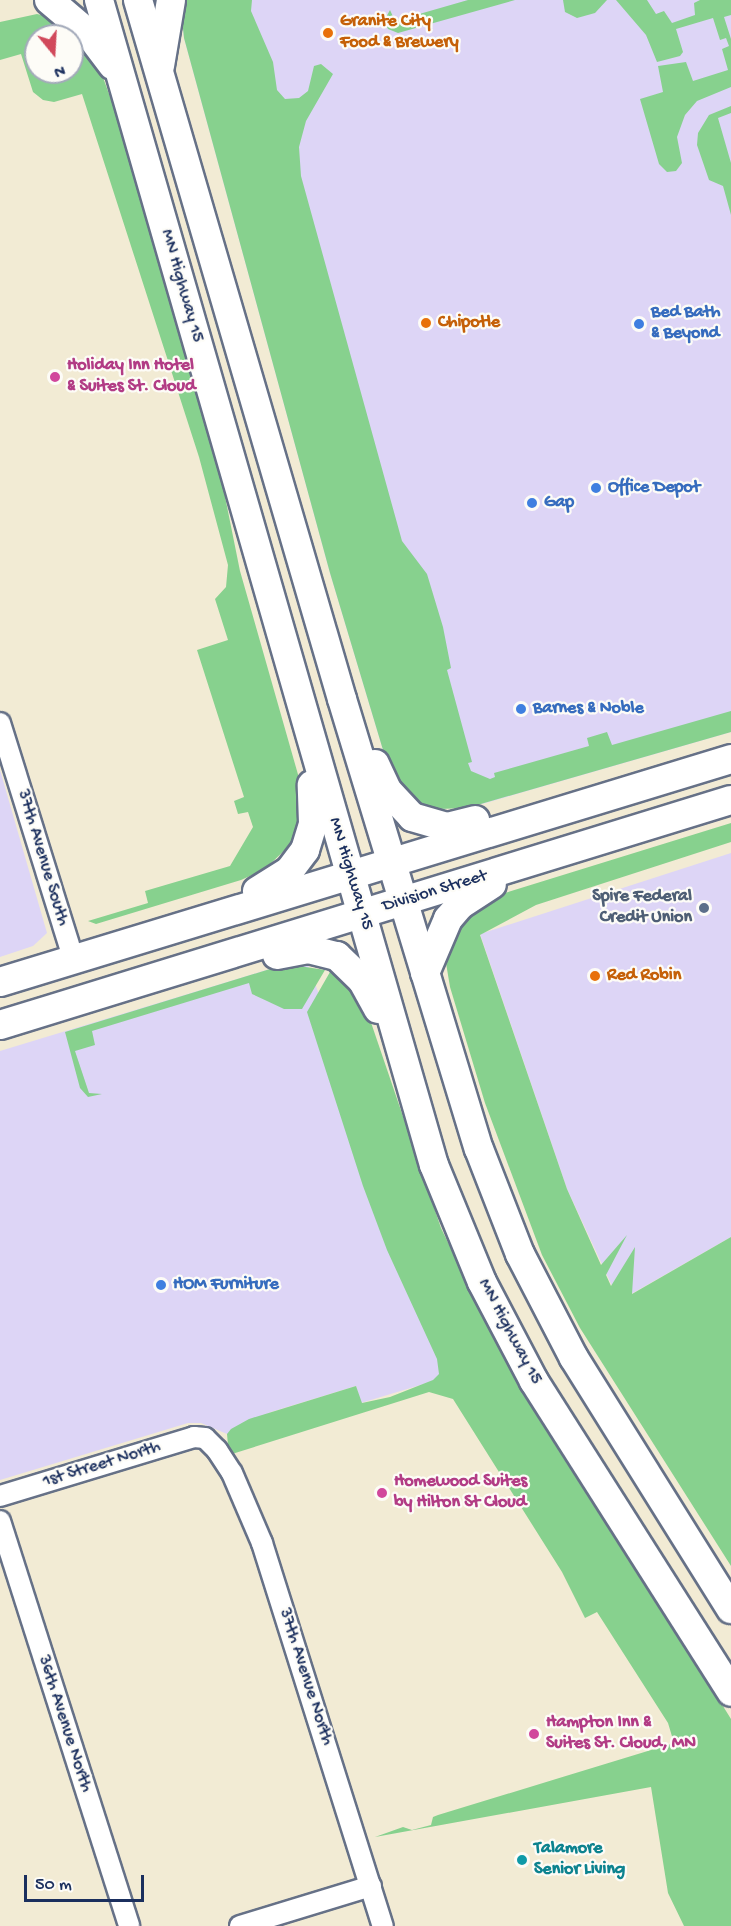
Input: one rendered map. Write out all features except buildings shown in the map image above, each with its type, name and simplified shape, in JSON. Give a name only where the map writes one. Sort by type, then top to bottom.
[{"type":"highway","points":[[49,0],[89,34],[120,76]]},
{"type":"highway","name":"MN Highway 15","points":[[99,0],[311,744],[363,914],[434,1165],[504,1327],[534,1381],[731,1692]]},
{"type":"highway","points":[[138,0],[342,699],[479,1149],[520,1254],[574,1358],[731,1609]]},
{"type":"highway","points":[[159,74],[171,0]]},
{"type":"highway","points":[[342,699],[387,790],[402,809],[427,824],[462,824],[569,792],[623,791]]},
{"type":"highway","points":[[196,920],[274,882],[303,854],[313,823],[311,744]]},
{"type":"highway","points":[[0,982],[349,873],[731,759]]},
{"type":"highway","name":"Division Street","points":[[0,1025],[731,800]]},
{"type":"highway","points":[[425,973],[454,912],[519,866]]},
{"type":"highway","points":[[158,976],[205,976],[284,952],[308,949],[326,952],[351,966],[362,980],[402,1053]]},
{"type":"street","name":"37th Avenue South","points":[[0,723],[73,958]]},
{"type":"street","name":"1st Street North","points":[[0,1496],[179,1441],[205,1438]]},
{"type":"street","name":"37th Avenue North","points":[[205,1438],[232,1473],[256,1525],[383,1926]]},
{"type":"street","name":"36th Avenue North","points":[[0,1521],[129,1926]]},
{"type":"street","points":[[240,1926],[371,1886]]},
{"type":"shaded area","points":[[180,0],[731,0],[731,732],[482,804],[439,809],[414,800],[386,760],[330,573],[184,38]]},
{"type":"shaded area","points":[[0,770],[47,933],[33,946],[0,957]]},
{"type":"shaded area","points":[[731,853],[731,1237],[619,1301],[567,1189],[480,934]]},
{"type":"shaded area","points":[[308,965],[460,1373],[361,1403],[356,1386],[271,1412],[227,1434],[201,1423],[188,1423],[0,1480],[0,1051],[270,969]]},
{"type":"green space","points":[[180,0],[252,0],[251,11],[273,62],[277,90],[285,99],[299,98],[308,91],[314,66],[321,64],[333,74],[306,121],[299,147],[301,176],[402,541],[427,574],[443,627],[451,668],[447,670],[472,762],[468,763],[471,771],[490,779],[495,777],[494,773],[589,746],[587,738],[607,732],[612,745],[731,711],[731,732],[467,808],[439,809],[407,798],[386,760],[330,573],[184,38]]},
{"type":"green space","points":[[468,0],[515,0],[398,33],[388,29],[384,21],[390,10],[395,21]]},
{"type":"green space","points":[[563,0],[607,0],[595,13],[577,18],[565,12]]},
{"type":"green space","points":[[616,0],[647,0],[656,14],[664,11],[672,23],[695,15],[694,3],[700,0],[731,0],[731,15],[724,17],[731,39],[731,87],[697,101],[685,115],[677,137],[682,163],[676,171],[667,172],[659,164],[640,99],[663,92],[658,66],[686,62],[693,81],[728,70],[722,49],[729,46],[726,38],[720,40],[713,18],[676,29],[683,52],[680,56],[657,62],[646,35]]},
{"type":"green space","points":[[37,14],[57,19],[61,24],[24,24],[24,64],[21,54],[0,60],[0,22]]},
{"type":"green space","points":[[66,17],[72,24],[62,24]]},
{"type":"green space","points":[[84,38],[92,47],[138,174],[213,437],[240,571],[305,799],[305,823],[298,846],[292,843],[265,869],[241,880],[96,924],[88,921],[148,903],[145,891],[230,866],[253,827],[248,812],[238,814],[234,801],[244,797],[197,650],[228,640],[215,599],[226,587],[228,565],[199,457],[82,94],[54,102],[43,100],[33,92],[30,84],[84,84]]},
{"type":"green space","points":[[731,106],[731,113],[718,118],[731,163],[731,215],[723,186],[709,180],[697,145],[698,133],[709,115]]},
{"type":"green space","points":[[731,823],[731,842],[536,905],[480,935],[567,1189],[601,1265],[627,1235],[606,1275],[611,1286],[635,1247],[632,1294],[731,1237],[731,1566],[580,1328],[542,1255],[485,1103],[450,987],[445,957],[455,930],[470,912],[505,893]]},
{"type":"green space","points":[[293,965],[325,970],[302,1009],[284,1009],[252,994],[249,983],[92,1031],[95,1045],[75,1051],[89,1093],[102,1094],[88,1097],[80,1088],[65,1032],[270,969]]},
{"type":"green space","points":[[337,969],[363,999],[441,1228],[493,1336],[731,1719],[731,1926],[684,1926],[668,1893],[651,1787],[375,1837],[403,1827],[412,1830],[431,1825],[433,1817],[438,1815],[674,1743],[668,1723],[597,1612],[585,1618],[562,1572],[453,1399],[429,1392],[232,1454],[228,1445],[227,1434],[231,1429],[249,1419],[356,1386],[362,1403],[390,1397],[433,1380],[439,1374],[437,1359],[387,1250],[363,1186],[307,1012],[330,972],[334,974]]},
{"type":"place","name":"Granite City Food & Brewery","points":[[328,33]]},
{"type":"place","name":"Chipotle","points":[[426,323]]},
{"type":"place","name":"Bed Bath & Beyond","points":[[639,324]]},
{"type":"place","name":"Holiday Inn Hotel & Suites St. Cloud","points":[[55,377]]},
{"type":"place","name":"Office Depot","points":[[596,488]]},
{"type":"place","name":"Gap","points":[[532,503]]},
{"type":"place","name":"Barnes & Noble","points":[[521,709]]},
{"type":"place","name":"Spire Federal Credit Union","points":[[704,908]]},
{"type":"place","name":"Red Robin","points":[[595,976]]},
{"type":"place","name":"HOM Furniture","points":[[161,1285]]},
{"type":"place","name":"Homewood Suites by Hilton St Cloud","points":[[382,1493]]},
{"type":"place","name":"Hampton Inn & Suites St. Cloud, MN","points":[[534,1734]]},
{"type":"place","name":"Talamore Senior Living","points":[[522,1860]]}]
